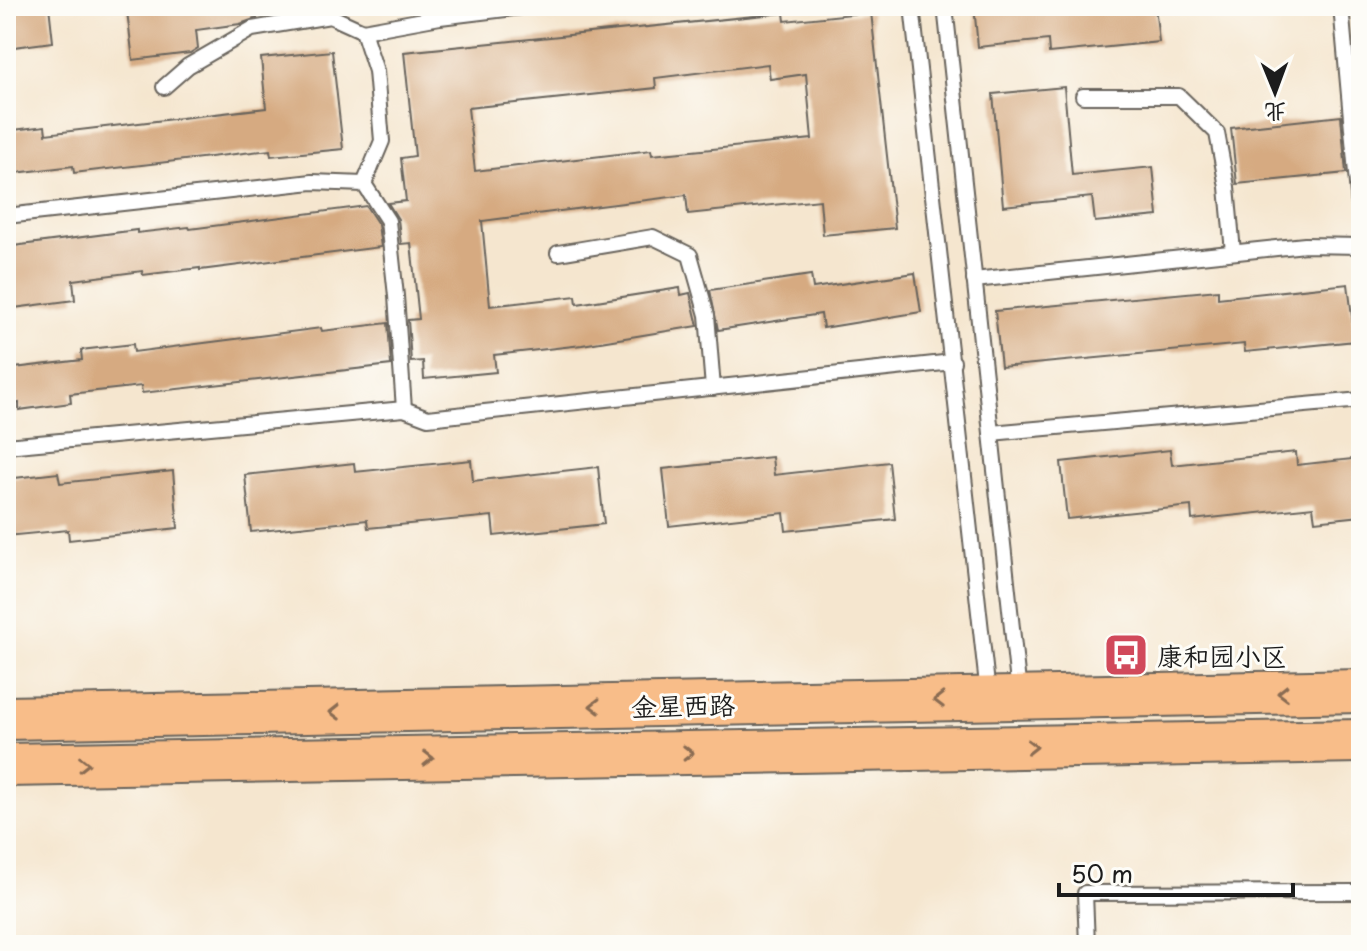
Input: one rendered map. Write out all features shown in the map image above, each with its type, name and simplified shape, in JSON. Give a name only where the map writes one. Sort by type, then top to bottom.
[{"type":"main road","name":"金星西路","points":[[6,718],[1361,691]]},
{"type":"main road","name":"金星西路","points":[[6,765],[1361,741]]},
{"type":"lane","points":[[164,87],[188,66],[252,29],[330,16],[363,31],[440,17],[530,6]]},
{"type":"lane","points":[[912,6],[953,362],[1004,698]]},
{"type":"lane","points":[[945,6],[991,433],[1004,698]]},
{"type":"lane","points":[[1341,6],[1361,229]]},
{"type":"lane","points":[[363,31],[376,71],[382,141],[364,184]]},
{"type":"lane","points":[[1083,96],[1179,96],[1217,133],[1227,187],[1233,252]]},
{"type":"lane","points":[[6,216],[312,182],[364,184]]},
{"type":"lane","points":[[364,184],[388,221],[404,409]]},
{"type":"lane","points":[[558,253],[653,237],[690,255],[707,315],[713,388]]},
{"type":"lane","points":[[974,280],[1305,245],[1361,246]]},
{"type":"lane","points":[[6,446],[404,409],[428,418],[953,362]]},
{"type":"lane","points":[[991,433],[1361,400]]},
{"type":"lane","points":[[1087,945],[1085,893],[1361,892]]},
{"type":"building","points":[[6,6],[49,6],[53,42],[6,48]]},
{"type":"building","points":[[168,6],[256,6],[257,18],[240,24],[196,30],[198,48],[190,53],[133,60],[127,11]]},
{"type":"building","points":[[974,6],[1155,6],[1159,42],[1049,53],[1048,40],[978,47]]},
{"type":"building","points":[[871,12],[895,228],[823,235],[820,200],[688,214],[686,195],[482,221],[490,306],[576,296],[577,304],[680,288],[681,295],[690,293],[698,326],[582,345],[494,355],[496,372],[424,379],[423,361],[411,362],[408,320],[419,319],[411,243],[401,244],[398,219],[388,203],[406,201],[401,158],[415,156],[404,52],[784,13],[785,21]],"holes":[[[768,64],[770,79],[806,74],[812,139],[652,155],[651,150],[475,171],[468,108],[656,88],[655,78]]]},
{"type":"building","points":[[332,51],[343,149],[271,156],[270,150],[74,173],[73,166],[6,174],[6,131],[45,126],[46,134],[266,108],[261,58]]},
{"type":"building","points":[[1064,87],[1072,175],[1153,167],[1158,216],[1095,222],[1092,197],[1003,206],[993,94]]},
{"type":"building","points":[[1341,116],[1346,173],[1237,184],[1231,128]]},
{"type":"building","points":[[366,206],[378,224],[381,247],[200,270],[143,275],[142,271],[73,280],[75,300],[6,309],[6,247],[137,230],[137,233],[190,229]]},
{"type":"building","points":[[915,273],[921,312],[823,328],[821,314],[718,330],[710,290],[811,275],[813,288]]},
{"type":"building","points":[[1348,284],[1355,341],[1245,352],[1244,344],[1001,367],[995,311],[1218,290],[1218,298]]},
{"type":"building","points":[[388,323],[391,365],[142,393],[141,386],[70,394],[71,403],[19,410],[19,403],[6,405],[6,369],[82,360],[81,350],[133,344],[134,352],[321,328],[322,331]]},
{"type":"building","points":[[1170,450],[1172,465],[1296,452],[1297,465],[1361,458],[1361,516],[1315,521],[1313,507],[1192,520],[1191,506],[1067,519],[1061,462]]},
{"type":"building","points":[[772,457],[774,475],[889,462],[895,519],[786,531],[784,513],[669,526],[663,469]]},
{"type":"building","points":[[471,460],[473,481],[598,467],[604,524],[494,536],[492,516],[368,528],[367,520],[251,532],[245,475],[354,463],[355,472]]},
{"type":"building","points":[[173,471],[178,528],[69,540],[68,530],[6,536],[6,479],[58,473],[60,483]]},
{"type":"place","name":"康和园小区","points":[[1126,655]]}]
